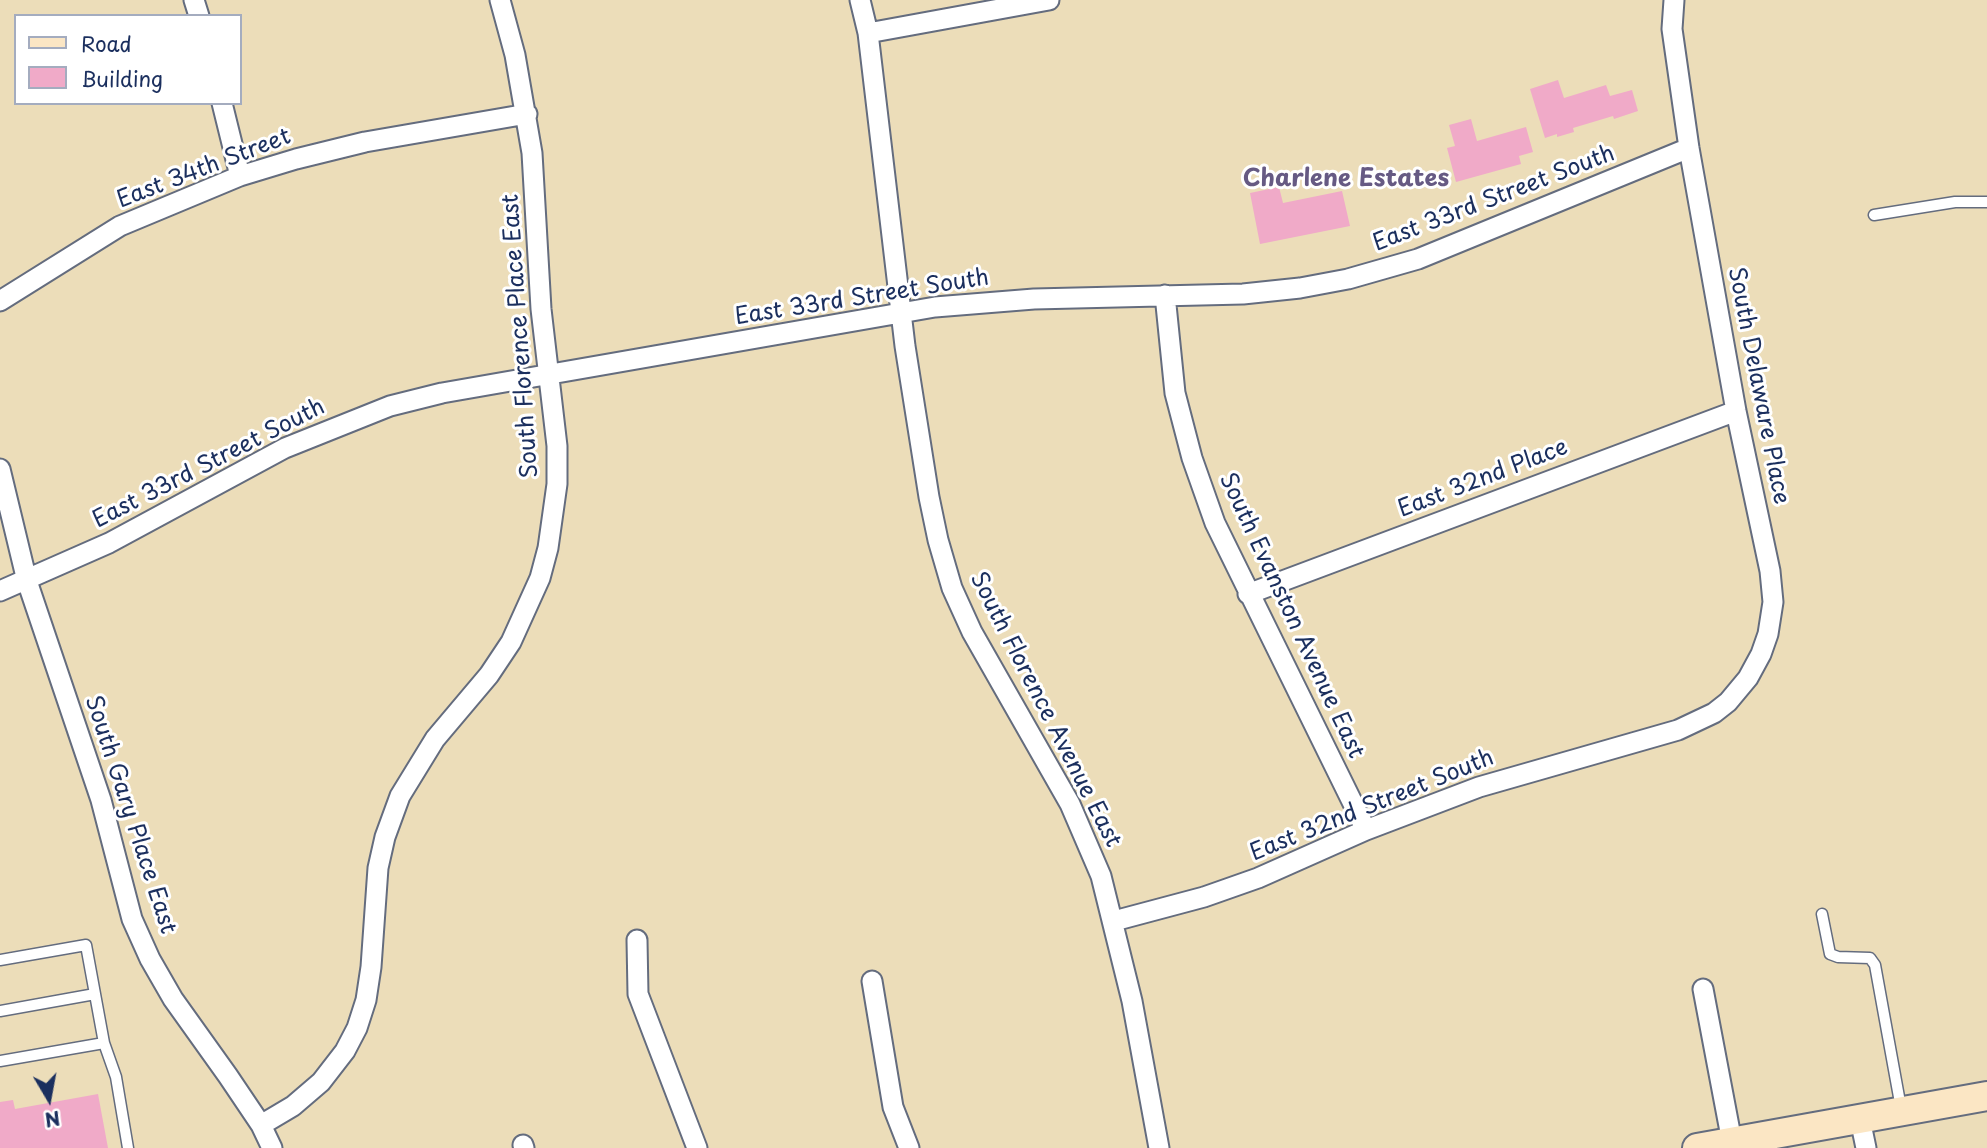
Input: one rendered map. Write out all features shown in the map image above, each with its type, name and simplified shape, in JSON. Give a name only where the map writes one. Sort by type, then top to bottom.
[{"type":"main road","points":[[1697,1148],[1987,1096]]},
{"type":"street","name":"South Florence Place East","points":[[261,1125],[293,1106],[321,1082],[351,1040],[366,1000],[378,869],[385,837],[400,796],[435,739],[489,675],[511,642],[540,578],[554,513],[557,446],[541,309],[535,189],[527,114],[500,0]]},
{"type":"street","name":"South Florence Avenue East","points":[[860,0],[868,33],[901,313],[938,540],[953,588],[996,676],[1070,804],[1101,876],[1132,1001],[1159,1148]]},
{"type":"street","points":[[868,33],[1049,0]]},
{"type":"street","points":[[1674,0],[1672,29],[1689,148]]},
{"type":"street","points":[[222,105],[240,176]]},
{"type":"street","name":"East 34th Street","points":[[0,301],[120,226],[240,176],[365,142],[527,114]]},
{"type":"street","name":"East 33rd Street South","points":[[0,591],[109,543],[285,448],[390,406],[442,393],[935,307],[1034,299],[1243,294],[1300,288],[1379,271],[1431,254],[1689,148]]},
{"type":"street","name":"South Delaware Place","points":[[1689,148],[1736,411],[1770,571],[1773,602],[1768,634]]},
{"type":"street","name":"South Evanston Avenue East","points":[[1165,295],[1175,393],[1192,458],[1215,523],[1366,830]]},
{"type":"street","name":"East 32nd Place","points":[[1248,594],[1736,411]]},
{"type":"street","name":"South Gary Place East","points":[[0,469],[27,581],[101,800],[132,919],[150,959],[173,999],[261,1125],[272,1148]]},
{"type":"street","name":"East 32nd Street South","points":[[1114,921],[1204,897],[1258,878],[1366,830],[1479,787],[1696,723],[1714,713],[1740,688],[1755,668],[1768,634]]},
{"type":"street","points":[[637,940],[638,994],[697,1148]]},
{"type":"street","points":[[872,981],[893,1107],[909,1148]]},
{"type":"street","points":[[1703,989],[1732,1142]]},
{"type":"street","points":[[1860,1119],[1866,1148]]},
{"type":"lane","points":[[1874,215],[1955,202],[1987,202]]},
{"type":"lane","points":[[1822,914],[1830,954],[1838,957],[1870,958],[1875,965],[1901,1112]]},
{"type":"lane","points":[[0,960],[86,945],[104,1043],[116,1077],[128,1148]]},
{"type":"lane","points":[[0,1011],[95,993]]},
{"type":"lane","points":[[0,1061],[104,1043]]},
{"type":"building","points":[[1558,80],[1564,98],[1606,85],[1610,96],[1632,90],[1638,111],[1573,128],[1574,132],[1557,137],[1557,134],[1545,138],[1530,89]]},
{"type":"building","points":[[1471,119],[1477,141],[1526,127],[1533,152],[1519,156],[1521,164],[1456,182],[1447,148],[1455,146],[1449,125]]},
{"type":"building","points":[[1279,187],[1283,203],[1342,191],[1350,226],[1260,244],[1250,193]]},
{"type":"building","points":[[98,1094],[108,1148],[0,1148],[0,1102],[13,1100],[15,1109]]},
{"type":"district","name":"Charlene Estates","points":[[1346,179]]}]
